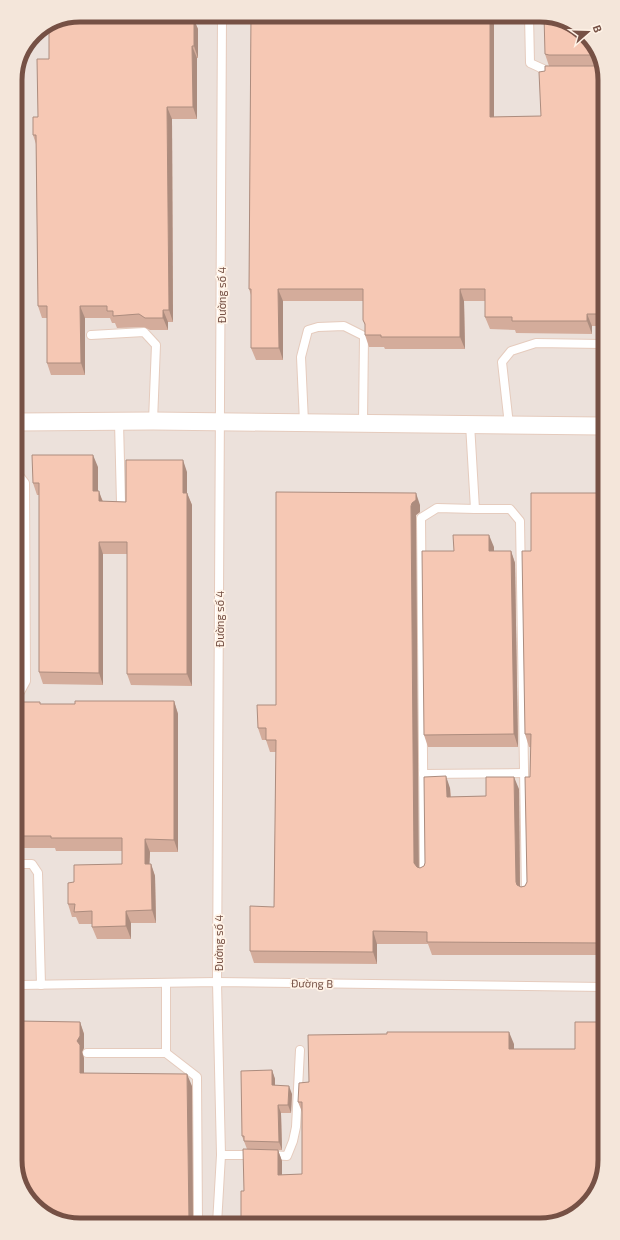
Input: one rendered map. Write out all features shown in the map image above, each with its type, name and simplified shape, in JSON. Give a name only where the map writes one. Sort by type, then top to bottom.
[{"type":"street","points":[[22,422],[220,421],[598,426]]},
{"type":"lane","name":"Đường số 4","points":[[217,1218],[221,1155],[217,982],[222,22]]},
{"type":"lane","points":[[529,22],[530,63],[552,73],[566,73]]},
{"type":"lane","points":[[304,422],[301,357],[308,330],[318,327],[344,326],[364,336],[363,422]]},
{"type":"lane","points":[[91,335],[144,332],[156,345],[153,421]]},
{"type":"lane","points":[[509,425],[502,362],[511,351],[536,343],[598,344]]},
{"type":"lane","points":[[119,422],[121,503]]},
{"type":"lane","points":[[470,424],[475,509]]},
{"type":"lane","points":[[22,479],[25,482],[26,681],[22,688]]},
{"type":"lane","points":[[424,875],[421,518],[437,508],[510,509],[520,521],[526,894]]},
{"type":"lane","points":[[423,774],[524,773]]},
{"type":"lane","points":[[22,864],[32,864],[38,873],[41,985]]},
{"type":"lane","name":"Đường B","points":[[22,985],[217,982],[598,987]]},
{"type":"lane","points":[[166,983],[166,1053]]},
{"type":"lane","points":[[221,1155],[287,1156],[293,1141],[296,1127],[300,1050]]},
{"type":"lane","points":[[88,1053],[166,1053],[197,1077],[198,1218]]},
{"type":"shaded area","points":[[72,22],[544,22],[559,25],[568,32],[568,52],[591,52],[597,68],[598,80],[598,1168],[594,1182],[584,1198],[569,1210],[552,1217],[540,1218],[76,1218],[65,1216],[34,1195],[26,1182],[22,1160],[22,76],[28,54],[42,36],[61,25]]},
{"type":"building","points":[[72,22],[194,22],[194,46],[192,46],[193,107],[167,107],[169,310],[163,310],[163,318],[145,318],[139,314],[113,316],[113,311],[107,311],[107,306],[80,306],[81,363],[47,363],[47,306],[38,306],[36,135],[33,135],[33,117],[38,117],[37,59],[49,59],[49,31],[61,25]]},
{"type":"building","points":[[251,22],[490,22],[490,117],[541,116],[539,72],[545,71],[545,66],[596,66],[598,80],[598,314],[587,314],[587,321],[512,321],[512,317],[485,317],[485,289],[460,289],[460,337],[381,337],[381,335],[365,335],[365,324],[363,320],[363,289],[278,289],[279,348],[251,348],[251,289],[249,289]]},
{"type":"building","points":[[544,22],[559,25],[568,29],[568,52],[591,52],[592,55],[545,54]]},
{"type":"building","points":[[32,455],[93,455],[93,491],[99,491],[99,501],[126,502],[126,460],[183,460],[183,493],[187,493],[187,674],[127,674],[127,542],[99,542],[99,673],[39,672],[39,483],[33,483]]},
{"type":"building","points":[[276,492],[416,493],[416,500],[411,506],[414,863],[420,868],[424,866],[425,863],[424,777],[446,776],[447,797],[486,796],[486,777],[514,777],[516,882],[517,885],[521,887],[525,886],[527,882],[525,777],[530,777],[531,734],[525,734],[522,551],[531,551],[531,493],[598,493],[598,943],[427,942],[427,932],[373,931],[373,952],[250,951],[250,906],[274,907],[276,740],[266,740],[266,728],[258,728],[257,705],[276,705]]},
{"type":"building","points":[[453,535],[489,535],[489,551],[511,551],[514,734],[424,735],[422,551],[454,551]]},
{"type":"building","points":[[75,701],[174,701],[174,840],[145,839],[145,864],[151,864],[152,910],[126,911],[126,926],[92,927],[92,911],[74,912],[75,904],[68,904],[68,883],[74,882],[74,865],[122,864],[122,838],[51,838],[51,836],[22,836],[22,702],[40,702],[40,704],[75,704]]},
{"type":"building","points":[[22,1021],[80,1022],[80,1036],[77,1041],[80,1045],[80,1073],[187,1074],[189,1218],[76,1218],[58,1214],[45,1206],[34,1195],[26,1182],[22,1160]]},
{"type":"building","points":[[575,1022],[598,1022],[598,1168],[594,1182],[584,1198],[562,1214],[540,1218],[241,1218],[241,1191],[244,1191],[243,1149],[278,1150],[278,1175],[302,1174],[302,1102],[298,1102],[299,1083],[309,1082],[308,1035],[387,1034],[387,1032],[509,1032],[509,1049],[575,1049]]},
{"type":"building","points":[[272,1070],[272,1085],[289,1086],[288,1105],[278,1105],[279,1142],[244,1141],[244,1136],[242,1136],[241,1071]]}]
